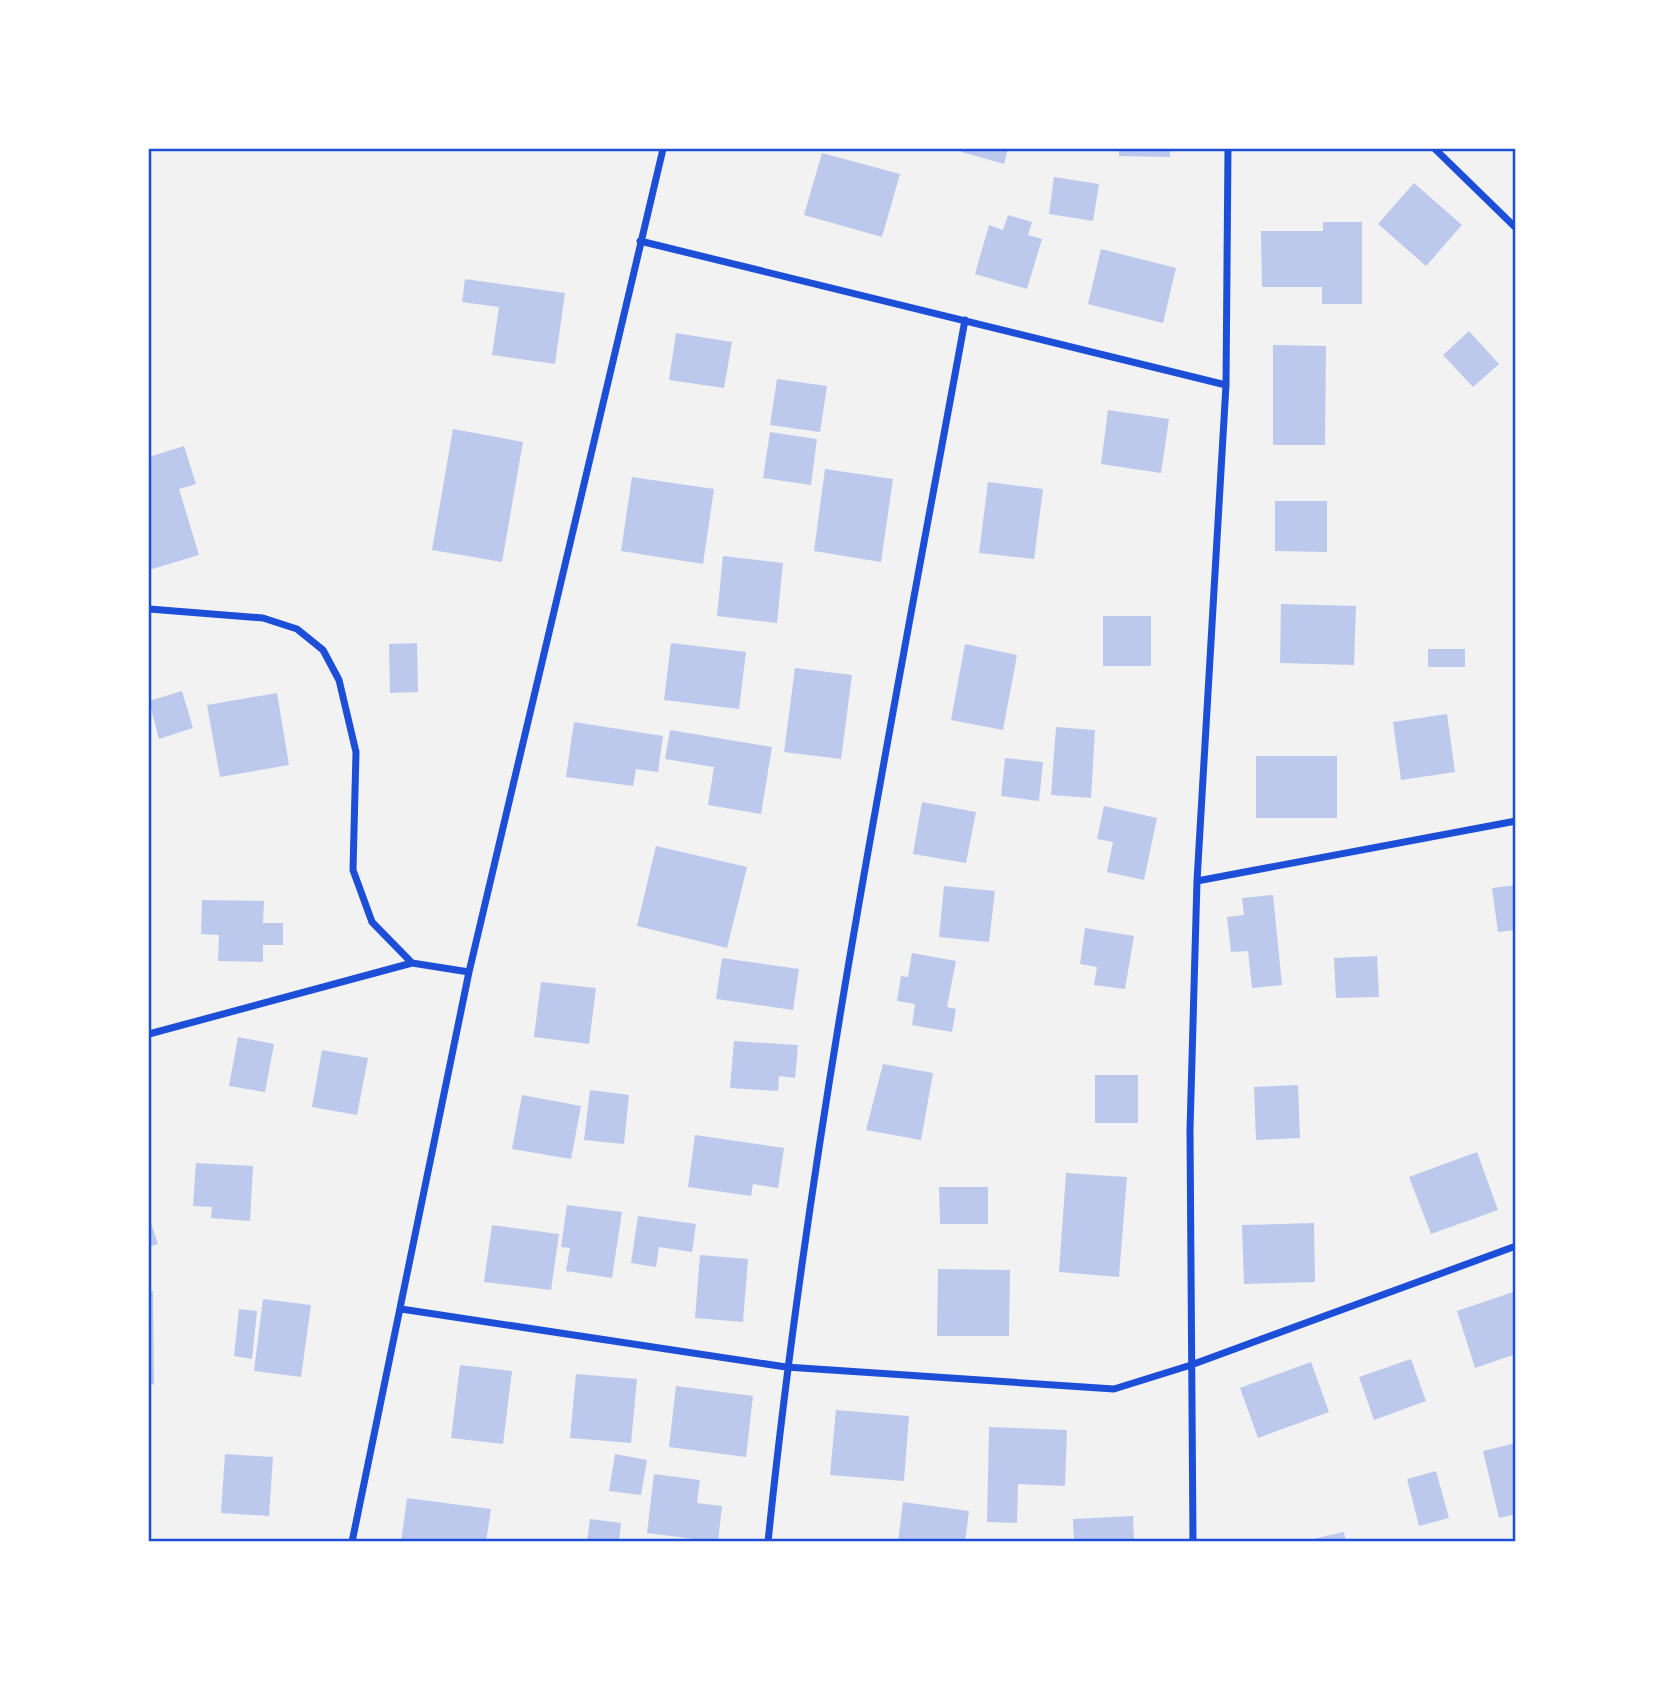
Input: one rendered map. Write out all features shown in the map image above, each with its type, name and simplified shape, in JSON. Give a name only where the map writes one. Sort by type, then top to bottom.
[{"type":"street","points":[[352,1542],[469,972],[663,149]]},
{"type":"street","points":[[1193,1542],[1190,1130],[1197,881],[1226,385],[1228,149]]},
{"type":"street","points":[[1435,149],[1516,228]]},
{"type":"street","points":[[640,241],[1226,385]]},
{"type":"street","points":[[768,1542],[786,1367],[878,794],[965,320]]},
{"type":"street","points":[[149,609],[263,618],[297,629],[323,650],[339,680],[356,752],[353,870],[372,922],[412,963]]},
{"type":"street","points":[[1197,881],[1516,821]]},
{"type":"street","points":[[149,1034],[412,963],[469,972]]},
{"type":"street","points":[[401,1309],[786,1367],[1114,1389],[1191,1365],[1516,1246]]},
{"type":"building","points":[[963,149],[1008,149],[1004,164],[962,152]]},
{"type":"building","points":[[1119,149],[1170,149],[1170,157],[1119,156]]},
{"type":"building","points":[[822,153],[900,174],[882,237],[804,215]]},
{"type":"building","points":[[1054,177],[1099,184],[1093,221],[1049,214]]},
{"type":"building","points":[[1414,183],[1462,225],[1426,266],[1378,224]]},
{"type":"building","points":[[1008,215],[1032,222],[1028,235],[1042,239],[1027,289],[975,274],[989,225],[1003,230]]},
{"type":"building","points":[[1323,222],[1362,222],[1362,304],[1322,304],[1322,287],[1262,287],[1261,231],[1323,231]]},
{"type":"building","points":[[1101,249],[1176,268],[1163,323],[1088,304]]},
{"type":"building","points":[[465,279],[565,293],[555,364],[492,355],[499,307],[462,302]]},
{"type":"building","points":[[1469,331],[1499,364],[1473,387],[1443,355]]},
{"type":"building","points":[[676,333],[732,342],[724,388],[669,380]]},
{"type":"building","points":[[1273,345],[1326,346],[1325,445],[1273,445]]},
{"type":"building","points":[[777,379],[827,386],[820,432],[770,425]]},
{"type":"building","points":[[1108,410],[1169,419],[1161,473],[1101,464]]},
{"type":"building","points":[[453,429],[523,442],[502,562],[432,550]]},
{"type":"building","points":[[770,432],[817,439],[811,485],[763,478]]},
{"type":"building","points":[[184,446],[196,484],[179,489],[199,555],[149,570],[149,457]]},
{"type":"building","points":[[825,469],[893,479],[881,562],[814,551]]},
{"type":"building","points":[[632,477],[714,489],[703,564],[621,551]]},
{"type":"building","points":[[988,482],[1043,489],[1034,559],[979,553]]},
{"type":"building","points":[[1275,501],[1327,501],[1327,552],[1275,551]]},
{"type":"building","points":[[723,556],[783,563],[777,623],[717,616]]},
{"type":"building","points":[[1281,604],[1356,606],[1354,665],[1280,663]]},
{"type":"building","points":[[1103,616],[1151,616],[1151,666],[1103,666]]},
{"type":"building","points":[[417,643],[418,692],[390,693],[389,644]]},
{"type":"building","points":[[671,643],[746,652],[739,709],[664,700]]},
{"type":"building","points":[[965,644],[1017,655],[1003,730],[951,720]]},
{"type":"building","points":[[1428,649],[1465,649],[1465,667],[1428,667]]},
{"type":"building","points":[[795,668],[852,675],[841,759],[784,752]]},
{"type":"building","points":[[182,691],[193,728],[159,739],[149,701]]},
{"type":"building","points":[[277,693],[289,765],[220,777],[207,705]]},
{"type":"building","points":[[1447,714],[1455,772],[1401,780],[1393,722]]},
{"type":"building","points":[[574,722],[663,736],[658,772],[636,769],[633,786],[566,777]]},
{"type":"building","points":[[1056,727],[1095,730],[1091,798],[1051,795]]},
{"type":"building","points":[[670,730],[772,747],[761,814],[708,805],[714,767],[665,759]]},
{"type":"building","points":[[1256,756],[1337,756],[1337,818],[1256,818]]},
{"type":"building","points":[[1005,758],[1043,762],[1039,801],[1001,796]]},
{"type":"building","points":[[922,802],[976,812],[966,863],[913,854]]},
{"type":"building","points":[[1104,806],[1157,818],[1144,880],[1107,872],[1113,842],[1097,839]]},
{"type":"building","points":[[656,846],[747,867],[727,948],[637,926]]},
{"type":"building","points":[[1516,885],[1516,930],[1498,932],[1492,888]]},
{"type":"building","points":[[944,886],[995,891],[989,942],[939,937]]},
{"type":"building","points":[[1273,895],[1282,985],[1252,988],[1248,951],[1231,952],[1227,917],[1244,915],[1242,898]]},
{"type":"building","points":[[202,900],[264,901],[263,923],[283,923],[283,945],[263,945],[263,962],[218,961],[219,935],[201,934]]},
{"type":"building","points":[[1085,928],[1134,936],[1125,989],[1094,985],[1097,967],[1080,964]]},
{"type":"building","points":[[912,953],[956,961],[947,1007],[956,1009],[952,1032],[912,1025],[915,1004],[897,1001],[901,976],[908,977]]},
{"type":"building","points":[[1377,956],[1379,997],[1336,998],[1334,958]]},
{"type":"building","points":[[722,958],[799,969],[793,1010],[716,999]]},
{"type":"building","points":[[541,982],[596,988],[589,1044],[534,1037]]},
{"type":"building","points":[[238,1037],[274,1044],[265,1092],[229,1086]]},
{"type":"building","points":[[734,1041],[798,1045],[795,1078],[779,1076],[778,1091],[730,1088]]},
{"type":"building","points":[[322,1050],[368,1058],[357,1115],[312,1107]]},
{"type":"building","points":[[883,1064],[933,1073],[921,1140],[866,1130]]},
{"type":"building","points":[[1095,1075],[1138,1075],[1138,1123],[1095,1123]]},
{"type":"building","points":[[1298,1085],[1300,1138],[1256,1140],[1254,1087]]},
{"type":"building","points":[[590,1090],[629,1095],[624,1144],[584,1140]]},
{"type":"building","points":[[522,1095],[581,1106],[571,1159],[512,1149]]},
{"type":"building","points":[[695,1135],[784,1148],[778,1188],[753,1184],[751,1196],[688,1187]]},
{"type":"building","points":[[1477,1152],[1498,1210],[1431,1234],[1409,1177]]},
{"type":"building","points":[[196,1163],[253,1166],[250,1221],[211,1218],[212,1207],[193,1206]]},
{"type":"building","points":[[1066,1173],[1127,1177],[1119,1277],[1059,1272]]},
{"type":"building","points":[[939,1187],[988,1187],[988,1224],[940,1224]]},
{"type":"building","points":[[567,1205],[622,1212],[612,1278],[566,1271],[570,1248],[561,1247]]},
{"type":"building","points":[[638,1216],[696,1224],[692,1252],[659,1247],[656,1267],[631,1263]]},
{"type":"building","points":[[149,1217],[158,1244],[149,1247]]},
{"type":"building","points":[[1314,1223],[1315,1282],[1244,1284],[1242,1225]]},
{"type":"building","points":[[492,1225],[559,1234],[551,1290],[484,1282]]},
{"type":"building","points":[[700,1255],[748,1259],[743,1322],[695,1318]]},
{"type":"building","points":[[938,1269],[1010,1270],[1009,1336],[937,1336]]},
{"type":"building","points":[[149,1291],[153,1291],[154,1384],[149,1385]]},
{"type":"building","points":[[1516,1291],[1516,1354],[1475,1368],[1457,1311]]},
{"type":"building","points":[[263,1299],[311,1305],[301,1377],[254,1371]]},
{"type":"building","points":[[239,1309],[257,1311],[252,1359],[234,1356]]},
{"type":"building","points":[[1411,1359],[1426,1401],[1374,1420],[1359,1377]]},
{"type":"building","points":[[1311,1362],[1329,1412],[1258,1438],[1240,1388]]},
{"type":"building","points":[[460,1365],[512,1371],[503,1444],[451,1438]]},
{"type":"building","points":[[576,1374],[637,1379],[631,1443],[570,1438]]},
{"type":"building","points":[[676,1386],[753,1396],[746,1457],[669,1447]]},
{"type":"building","points":[[836,1410],[909,1416],[904,1481],[830,1475]]},
{"type":"building","points":[[989,1427],[1067,1430],[1065,1486],[1018,1484],[1017,1523],[987,1522]]},
{"type":"building","points":[[1516,1443],[1516,1514],[1499,1518],[1483,1451]]},
{"type":"building","points":[[225,1454],[273,1457],[269,1516],[221,1513]]},
{"type":"building","points":[[615,1454],[647,1460],[641,1495],[609,1491]]},
{"type":"building","points":[[1436,1471],[1449,1518],[1419,1526],[1407,1479]]},
{"type":"building","points":[[654,1474],[700,1480],[697,1503],[722,1506],[718,1542],[647,1533]]},
{"type":"building","points":[[407,1498],[491,1509],[486,1542],[401,1542]]},
{"type":"building","points":[[903,1502],[969,1511],[965,1542],[898,1542]]},
{"type":"building","points":[[1133,1516],[1134,1542],[1074,1542],[1073,1519]]},
{"type":"building","points":[[590,1519],[621,1523],[619,1542],[587,1542]]},
{"type":"building","points":[[1344,1532],[1346,1542],[1304,1542],[1304,1541]]}]
